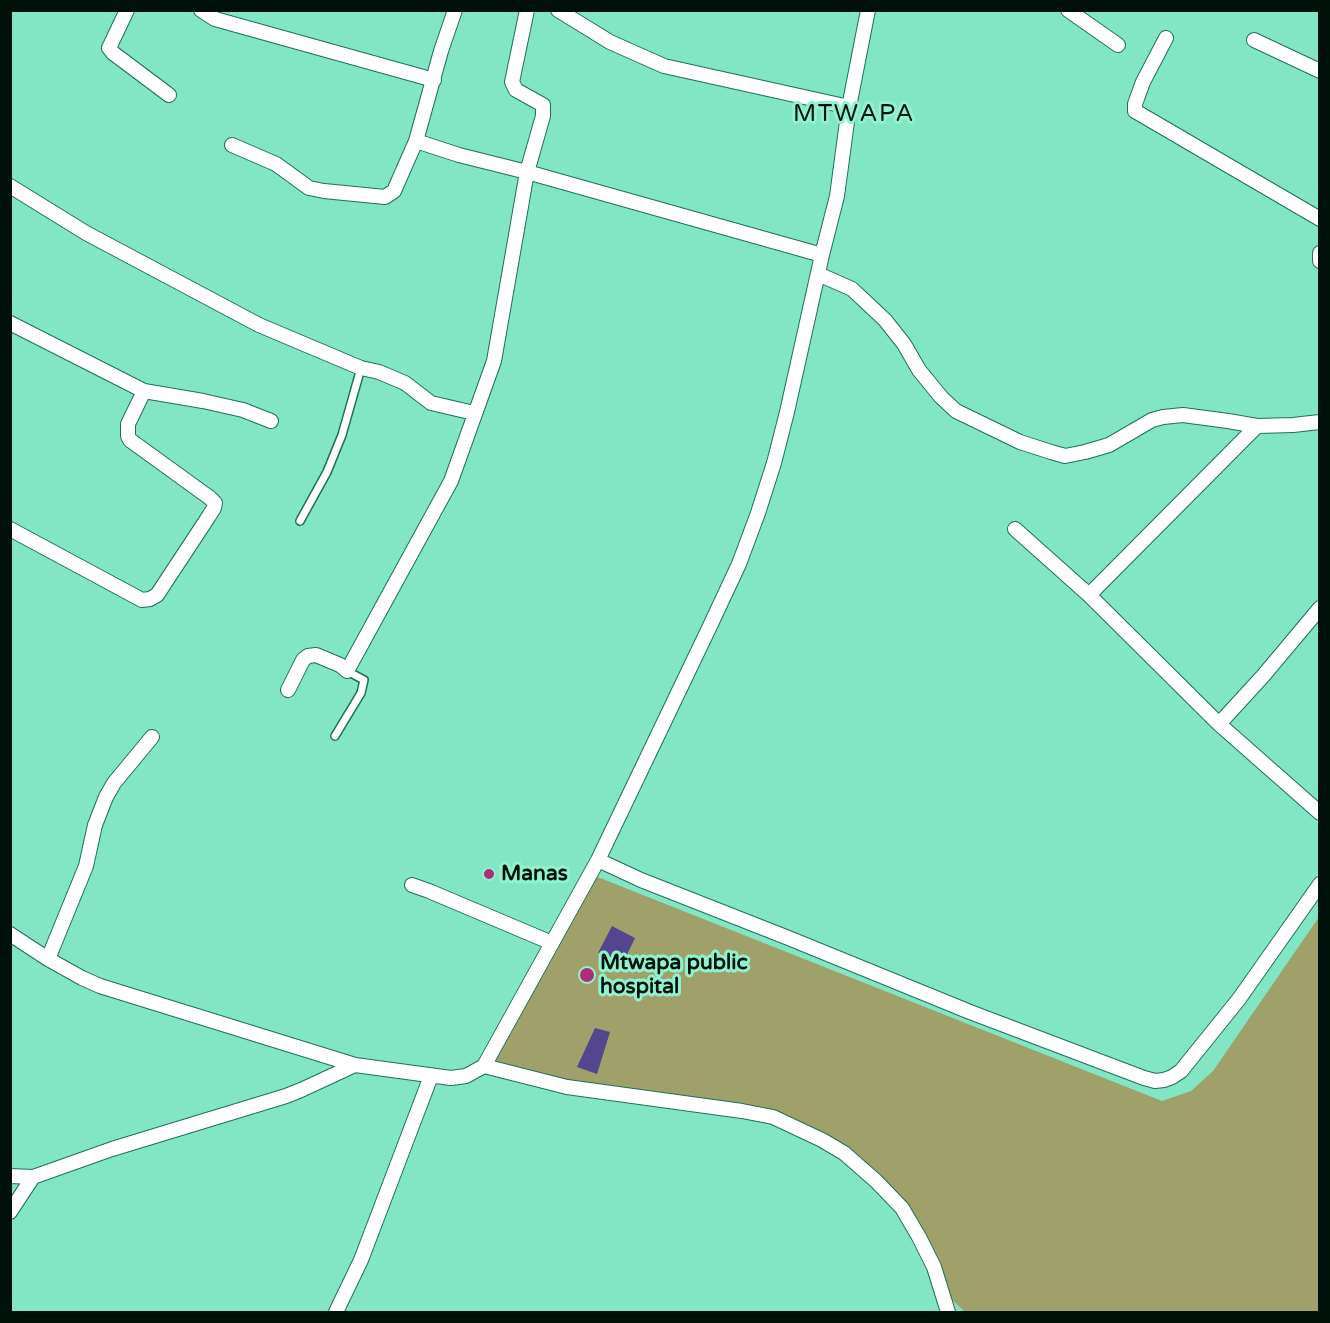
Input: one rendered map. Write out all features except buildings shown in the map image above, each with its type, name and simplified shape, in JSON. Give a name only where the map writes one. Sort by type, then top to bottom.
[{"type":"street","points":[[127,10],[109,48],[169,95]]},
{"type":"street","points":[[201,10],[215,18],[434,80]]},
{"type":"street","points":[[232,145],[276,164],[309,188],[385,197],[394,191],[416,141],[455,10]]},
{"type":"street","points":[[288,690],[303,660],[308,656],[316,655],[340,665],[347,671],[451,482],[494,362],[526,172],[543,116],[543,105],[516,90],[512,82],[527,10]]},
{"type":"street","points":[[558,10],[610,42],[664,66],[849,107]]},
{"type":"street","points":[[10,934],[48,959],[100,986],[355,1065],[451,1078],[466,1076],[484,1066],[598,860],[683,685],[743,554],[758,513],[787,412],[837,196],[849,107],[868,10]]},
{"type":"street","points":[[1068,10],[1118,45]]},
{"type":"street","points":[[1166,38],[1143,82],[1135,104],[1135,111],[1320,219]]},
{"type":"street","points":[[1254,40],[1320,71]]},
{"type":"street","points":[[416,141],[459,155],[822,255]]},
{"type":"street","points":[[10,186],[86,233],[259,325],[361,368],[379,372],[405,383],[431,403],[474,413]]},
{"type":"street","points":[[1320,253],[1318,255],[1320,261]]},
{"type":"street","points":[[818,274],[852,289],[885,320],[904,344],[919,370],[956,411],[1020,442],[1065,456],[1109,445],[1152,420],[1164,417],[1183,416],[1257,426],[1320,422]]},
{"type":"street","points":[[10,323],[144,391],[233,408],[272,421]]},
{"type":"street","points":[[10,530],[142,600],[157,595],[214,508],[214,503],[205,494],[129,440],[128,424],[144,391]]},
{"type":"street","points":[[1089,595],[1257,426]]},
{"type":"street","points":[[1015,529],[1089,595],[1220,724],[1320,813]]},
{"type":"street","points":[[1220,724],[1320,608]]},
{"type":"street","points":[[48,959],[86,866],[95,825],[106,797],[114,783],[152,737]]},
{"type":"street","points":[[598,860],[641,880],[970,1012],[1155,1081],[1172,1077],[1181,1071],[1239,999],[1320,884]]},
{"type":"street","points":[[412,885],[552,943]]},
{"type":"street","points":[[10,1176],[33,1177],[112,1149],[286,1096],[355,1065]]},
{"type":"street","points":[[484,1066],[567,1087],[773,1117],[822,1140],[844,1153],[902,1208],[934,1267],[948,1312]]},
{"type":"street","points":[[336,1312],[361,1260],[431,1076]]},
{"type":"street","points":[[10,1212],[33,1177]]},
{"type":"lane","points":[[300,521],[327,472],[342,435],[361,368]]},
{"type":"lane","points":[[335,736],[361,693],[364,680],[347,671]]},
{"type":"green space","points":[[590,874],[1162,1101],[1191,1091],[1213,1071],[1319,917],[1319,1312],[965,1312],[949,1297],[923,1236],[820,1132],[492,1066]]},
{"type":"place","name":"Manas","points":[[489,874]]},
{"type":"place","name":"Mtwapa public hospital","points":[[587,975]]},
{"type":"district","name":"MTWAPA","points":[[854,115]]}]
